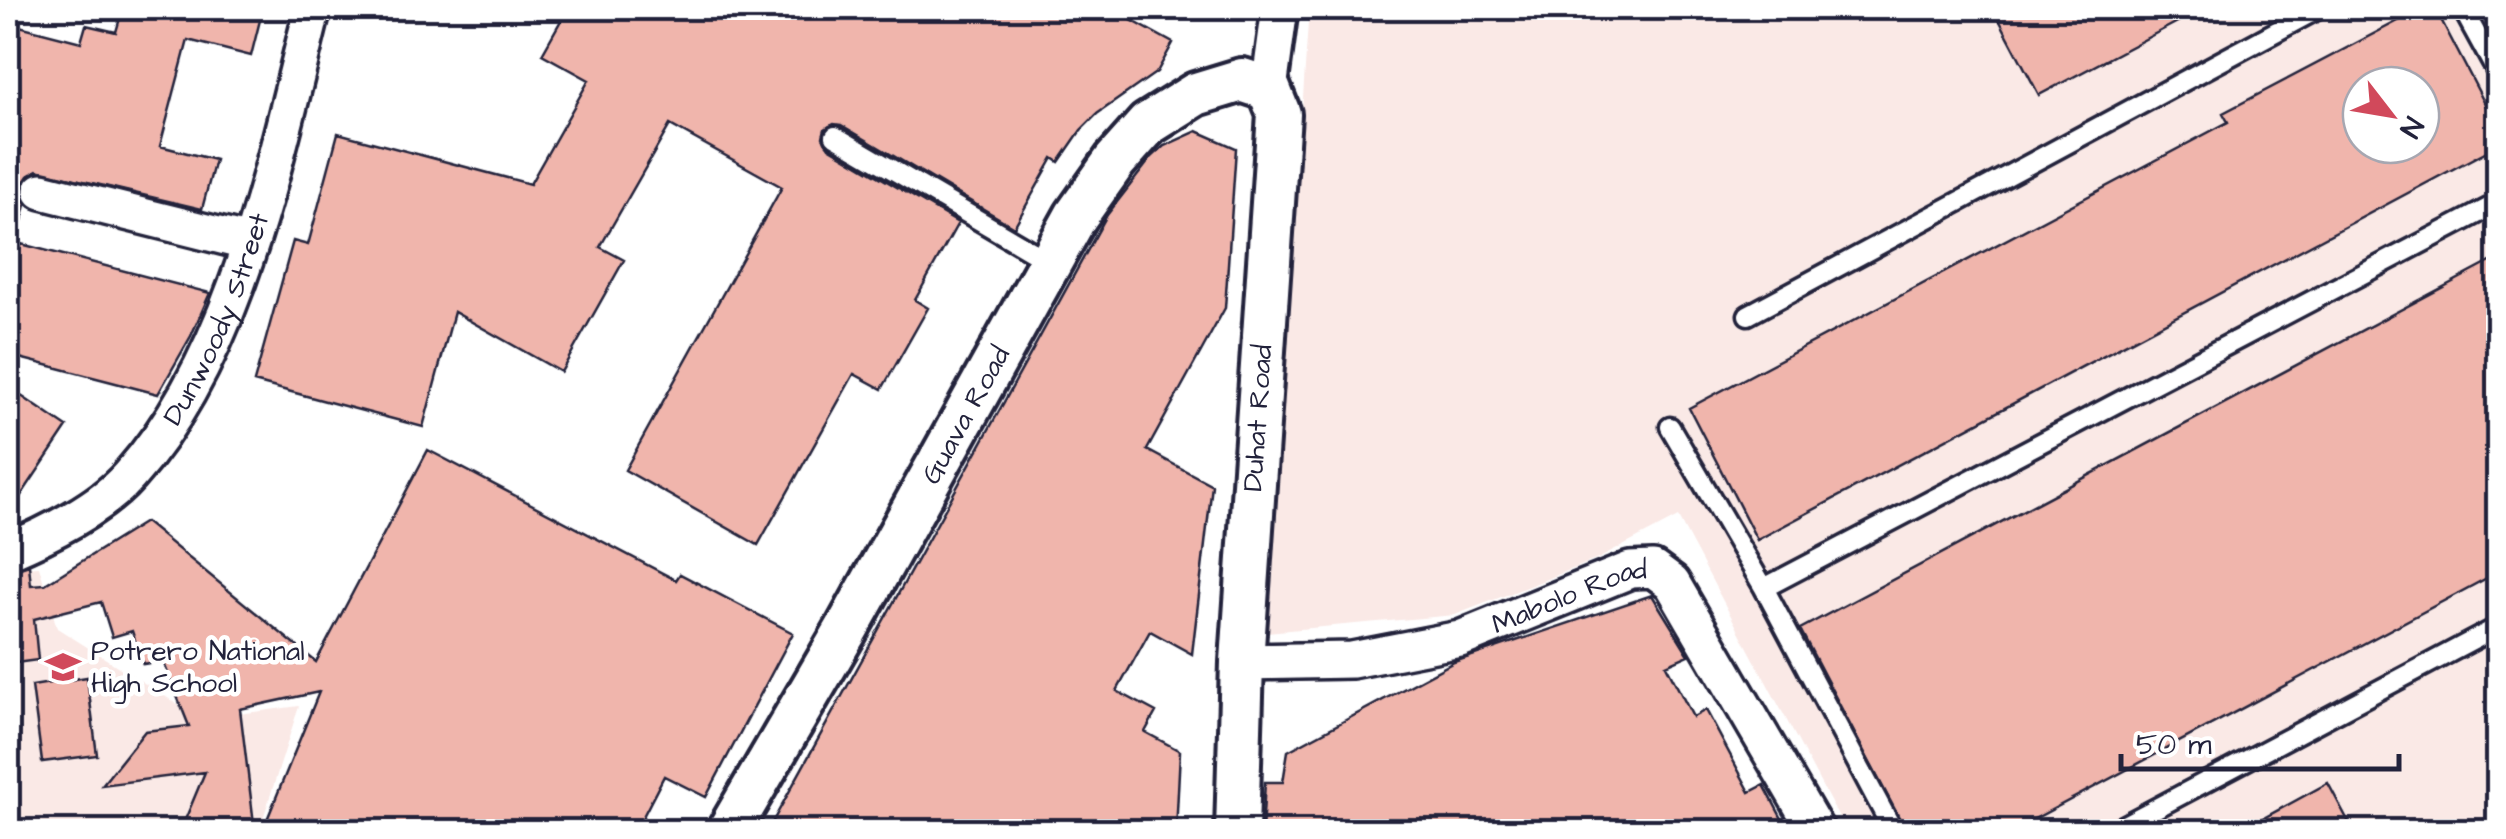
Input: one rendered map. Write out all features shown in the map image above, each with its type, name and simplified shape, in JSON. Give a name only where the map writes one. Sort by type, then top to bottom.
[{"type":"street","name":"Dunwoody Street","points":[[8,550],[55,532],[127,479],[174,418],[228,309],[263,204],[313,8]]},
{"type":"street","name":"Duhat Road","points":[[1237,832],[1242,662],[1279,114],[1269,90],[1280,8]]},
{"type":"street","name":"Guava Road","points":[[728,832],[846,630],[1076,216],[1115,162],[1148,124],[1196,94],[1242,80],[1269,90]]},
{"type":"street","points":[[42,190],[250,243]]},
{"type":"street","name":"Mabolo Road","points":[[1242,662],[1352,660],[1460,639],[1630,570],[1653,570],[1672,583],[1817,832]]},
{"type":"lane","points":[[1748,315],[2320,8]]},
{"type":"lane","points":[[2462,8],[2498,74]]},
{"type":"lane","points":[[835,136],[1050,262]]},
{"type":"lane","points":[[1764,588],[2498,203]]},
{"type":"lane","points":[[1670,427],[1764,588],[1894,832]]},
{"type":"lane","points":[[2111,832],[2498,627]]},
{"type":"shaded area","points":[[1309,8],[2448,8],[2498,100],[2498,831],[1846,831],[1678,517],[1598,559],[1455,615],[1267,632]]},
{"type":"shaded area","name":"Potrero National High School","points":[[39,566],[57,628],[201,719],[299,706],[259,831],[8,832],[8,568]]},
{"type":"building","points":[[123,8],[263,8],[251,56],[188,40],[160,146],[215,160],[202,209],[37,170],[22,185],[21,196],[26,205],[18,237],[8,236],[8,23],[81,42],[86,25],[116,32]]},
{"type":"building","points":[[568,8],[1109,8],[1173,43],[1157,72],[1097,114],[1059,162],[1053,158],[1014,227],[841,125],[825,129],[823,137],[829,147],[958,223],[915,300],[928,308],[882,389],[854,374],[758,545],[625,470],[782,187],[670,125],[600,247],[624,260],[561,372],[454,312],[423,427],[254,382],[293,241],[308,245],[338,133],[530,184],[589,80],[542,54]]},
{"type":"building","points":[[1993,8],[2204,8],[2039,95]]},
{"type":"building","points":[[2423,8],[2435,8],[2498,129],[2498,145],[1757,540],[1689,408],[2228,122],[2223,113]]},
{"type":"building","points":[[1197,131],[1236,148],[1225,308],[1147,450],[1212,485],[1192,654],[1150,631],[1117,691],[1156,712],[1145,732],[1180,751],[1176,832],[767,832],[1107,215],[1152,157],[1164,146]]},
{"type":"building","points":[[21,244],[210,293],[158,394],[8,355],[8,295]]},
{"type":"building","points":[[2498,258],[2498,572],[2010,832],[1906,832],[1800,629]]},
{"type":"building","points":[[8,387],[67,427],[8,515]]},
{"type":"building","points":[[428,450],[676,580],[680,574],[793,633],[706,797],[664,776],[635,832],[262,832],[319,692],[240,709],[255,832],[180,832],[205,772],[102,785],[145,731],[189,726],[163,661],[143,664],[132,631],[112,637],[101,602],[34,619],[38,660],[8,664],[8,572],[29,565],[31,585],[45,584],[145,522],[316,662]]},
{"type":"building","points":[[1652,595],[1689,655],[1666,665],[1693,717],[1706,710],[1750,792],[1764,785],[1789,832],[1262,832],[1265,782],[1283,782],[1288,751],[1454,662]]},
{"type":"building","points":[[87,677],[97,755],[42,762],[32,686]]},
{"type":"building","points":[[2328,783],[2354,832],[2238,832]]},
{"type":"place","name":"Potrero National High School","points":[[63,667]]}]
